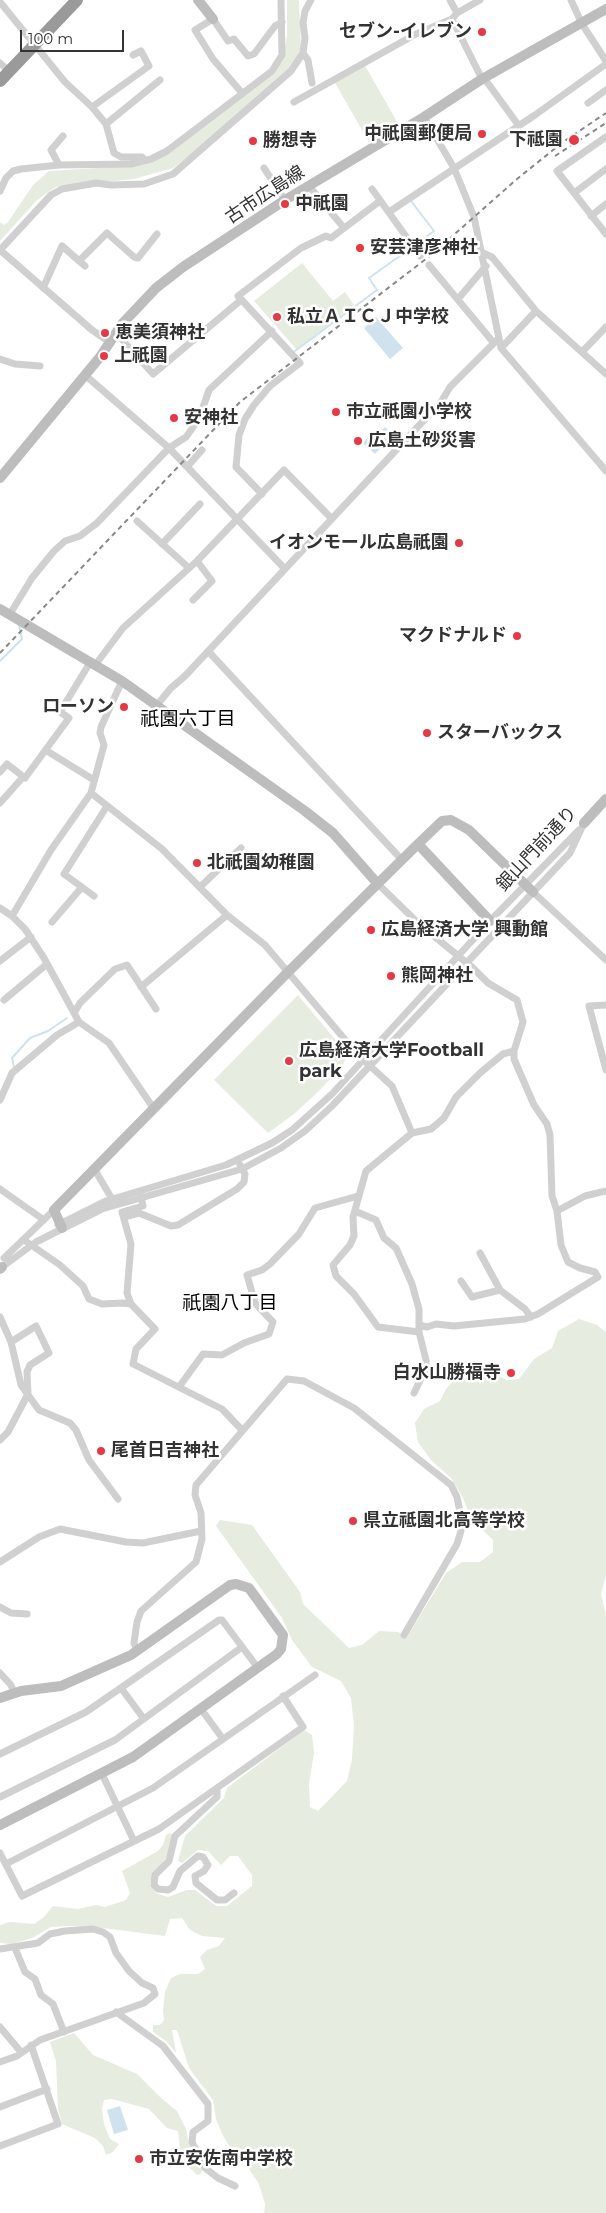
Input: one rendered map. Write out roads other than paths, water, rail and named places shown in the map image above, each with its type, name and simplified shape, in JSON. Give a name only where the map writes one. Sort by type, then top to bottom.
[{"type":"highway","points":[[3,72],[36,43],[77,0]]},
{"type":"street","points":[[198,0],[228,40],[234,39],[248,56],[254,54],[275,26],[282,22]]},
{"type":"street","points":[[0,191],[6,178],[13,171],[59,165],[116,165],[145,160],[167,151],[272,71],[282,55],[281,0]]},
{"type":"street","points":[[241,300],[154,374],[114,339],[43,288],[0,250],[51,195],[62,189],[96,183],[111,185],[144,184],[173,174],[180,166],[225,131],[253,103],[280,82],[303,53],[305,38],[303,23],[305,11],[311,0]]},
{"type":"street","points":[[450,0],[454,16],[482,79],[487,82],[519,126]]},
{"type":"street","points":[[294,102],[416,34],[454,16],[480,0]]},
{"type":"street","points":[[389,212],[519,126],[606,62],[582,24],[572,0]]},
{"type":"street","points":[[0,2],[36,43],[65,82],[92,107],[106,124],[114,152],[117,156],[142,157],[145,160]]},
{"type":"street","name":"古市広島線","points":[[0,478],[114,339],[137,306],[156,288],[285,200],[424,117],[482,79],[606,9]]},
{"type":"street","points":[[213,19],[195,30],[213,59],[242,93]]},
{"type":"street","points":[[92,107],[149,66],[141,51],[133,55]]},
{"type":"street","points":[[303,53],[308,60],[312,83]]},
{"type":"street","points":[[106,124],[160,80]]},
{"type":"street","points":[[588,103],[606,90]]},
{"type":"street","points":[[424,117],[454,168],[474,217],[486,266],[496,341]]},
{"type":"street","points":[[59,165],[51,150],[64,136]]},
{"type":"street","points":[[606,137],[557,170],[606,234]]},
{"type":"street","points":[[264,168],[285,200]]},
{"type":"street","points":[[574,193],[606,169]]},
{"type":"street","points":[[309,186],[344,228]]},
{"type":"street","points":[[372,189],[420,256]]},
{"type":"street","points":[[262,494],[236,467],[239,436],[245,419],[254,405],[270,386],[300,363],[238,296],[301,248],[326,236],[331,238],[380,200]]},
{"type":"street","points":[[591,216],[606,204]]},
{"type":"street","points":[[79,261],[107,233],[134,257],[138,258],[157,234]]},
{"type":"street","points":[[43,288],[62,246],[85,266]]},
{"type":"street","points":[[483,253],[492,257],[536,311],[606,374]]},
{"type":"street","points":[[429,265],[606,471]]},
{"type":"street","points":[[458,299],[486,266]]},
{"type":"street","points":[[501,348],[536,311]]},
{"type":"street","points":[[582,352],[606,328]]},
{"type":"street","points":[[10,614],[32,578],[54,551],[65,541],[80,536],[97,523],[170,448],[191,431],[204,406],[209,390],[272,331]]},
{"type":"street","points":[[157,705],[441,402],[450,387],[496,341]]},
{"type":"street","points":[[0,359],[15,364],[40,366]]},
{"type":"street","points":[[85,375],[170,448],[285,569]]},
{"type":"street","points":[[187,467],[202,450]]},
{"type":"street","points":[[0,772],[6,764],[25,778],[70,718],[60,712],[94,663],[123,628],[197,561],[284,470],[332,519]]},
{"type":"street","points":[[162,544],[200,504]]},
{"type":"street","points":[[137,520],[189,568]]},
{"type":"street","points":[[193,600],[212,581],[197,561]]},
{"type":"street","points":[[0,609],[122,681],[333,833],[390,897],[488,984],[517,1000],[523,1022],[514,1051],[514,1059],[534,1105],[547,1124],[550,1135],[552,1196],[557,1211],[561,1245],[568,1262],[595,1272],[598,1277],[531,1317],[454,1326],[436,1324],[419,1329],[378,1327],[354,1294],[336,1276],[334,1265],[350,1245],[354,1236],[353,1217],[366,1171],[412,1133],[431,1129],[444,1118],[456,1097],[480,1073],[503,1054],[514,1051]]},
{"type":"street","points":[[208,651],[402,860]]},
{"type":"street","points":[[12,916],[51,850],[90,793],[104,744],[100,733],[101,727],[122,681]]},
{"type":"street","points":[[47,751],[94,780]]},
{"type":"street","points":[[0,803],[23,776]]},
{"type":"street","points":[[90,793],[162,849],[227,915],[265,945],[287,973],[364,1060],[392,1086],[412,1133]]},
{"type":"street","name":"銀山門前通り","points":[[61,1226],[112,1199],[238,1160],[272,1143],[292,1130],[332,1094],[490,921],[529,888],[584,823],[604,805]]},
{"type":"street","points":[[94,896],[64,874],[108,806]]},
{"type":"street","points":[[28,1243],[44,1220],[287,973],[442,821],[451,820],[469,830],[606,960]]},
{"type":"street","points":[[418,844],[490,921]]},
{"type":"street","points":[[200,887],[240,848]]},
{"type":"street","points":[[52,922],[82,887]]},
{"type":"street","points":[[2,1265],[28,1243],[61,1226],[102,1209],[141,1196],[242,1169],[281,1148],[305,1131],[370,1065],[465,962],[529,888]]},
{"type":"street","points":[[0,908],[12,916],[31,938],[79,1022],[109,1043],[154,1109]]},
{"type":"street","points":[[141,987],[227,915]]},
{"type":"street","points":[[0,961],[31,938]]},
{"type":"street","points":[[4,1000],[47,964]]},
{"type":"street","points":[[74,1013],[80,1002],[115,969],[127,965],[156,1009]]},
{"type":"street","points":[[606,1005],[589,1006],[606,1070]]},
{"type":"street","points":[[0,1098],[12,1073],[57,1034],[79,1022]]},
{"type":"street","points":[[124,1217],[139,1213],[171,1226],[178,1225],[237,1189],[244,1182],[245,1174],[238,1160]]},
{"type":"street","points":[[94,1170],[112,1199]]},
{"type":"street","points":[[0,1189],[44,1220]]},
{"type":"street","points":[[557,1211],[585,1196],[606,1190]]},
{"type":"street","points":[[141,1196],[143,1206],[122,1212],[131,1244],[127,1293],[131,1304],[155,1329],[136,1349],[133,1364],[222,1409],[242,1430]]},
{"type":"street","points":[[179,1387],[204,1354],[222,1355],[244,1343],[269,1334],[273,1322],[255,1303],[246,1275],[262,1270],[270,1264],[299,1234],[315,1208],[358,1196]]},
{"type":"street","points":[[54,1210],[61,1226]]},
{"type":"street","points":[[355,1211],[376,1220],[384,1238],[396,1248],[412,1284],[419,1309],[419,1329],[426,1360],[426,1368],[414,1393]]},
{"type":"street","points":[[28,1243],[60,1265],[83,1286],[88,1299],[102,1304],[122,1302],[131,1304]]},
{"type":"street","points":[[480,1253],[500,1290],[525,1309],[531,1317]]},
{"type":"street","points":[[461,1281],[472,1297],[500,1290]]},
{"type":"street","points":[[0,1317],[11,1342],[18,1378],[28,1394],[43,1413],[70,1423],[76,1430],[89,1460],[118,1499]]},
{"type":"street","points":[[0,1440],[8,1432],[28,1394],[27,1372],[30,1365],[49,1353],[36,1326],[11,1342]]},
{"type":"street","points":[[137,1651],[134,1643],[137,1622],[142,1611],[192,1568],[196,1562],[202,1539],[201,1513],[196,1495],[196,1485],[287,1378],[304,1381],[354,1408],[451,1485],[457,1497],[461,1531],[457,1544],[404,1635]]},
{"type":"street","points":[[0,1562],[39,1538],[60,1529],[126,1542],[143,1543],[201,1531]]},
{"type":"street","points":[[0,1698],[14,1693],[61,1686],[137,1651],[230,1585],[236,1584],[249,1588],[282,1635],[281,1649],[258,1668],[133,1757],[0,1825]]},
{"type":"street","points":[[0,1608],[11,1613],[27,1614]]},
{"type":"street","points":[[0,1754],[86,1712],[218,1620],[222,1620],[258,1668]]},
{"type":"street","points":[[0,1796],[114,1740],[242,1647]]},
{"type":"street","points":[[0,1673],[11,1685],[14,1693]]},
{"type":"street","points":[[6,1864],[118,1808],[153,1788],[315,1675]]},
{"type":"street","points":[[121,1688],[144,1719]]},
{"type":"street","points":[[0,1853],[22,1896],[134,1841],[174,1819],[303,1726],[283,1696]]},
{"type":"street","points":[[201,1709],[223,1739]]},
{"type":"street","points":[[102,1774],[134,1841]]},
{"type":"street","points":[[217,1789],[217,1797],[175,1836],[169,1860],[155,1875],[154,1886],[158,1889],[168,1890],[172,1887],[180,1871],[198,1856],[203,1857],[208,1865],[204,1872],[195,1876],[196,1883],[217,1900],[225,1900],[234,1893]]},
{"type":"street","points":[[0,1949],[38,1943],[50,1934],[93,1929],[110,1937],[116,1952],[129,1971],[142,1983],[153,1988],[155,1994],[144,2003],[31,2045],[0,2062]]},
{"type":"street","points":[[15,1948],[25,1972],[35,1979],[41,1995],[53,2004],[64,2032]]},
{"type":"street","points":[[116,2012],[163,2046],[208,2104],[208,2121],[193,2132],[192,2142],[205,2168],[218,2178],[235,2186]]},
{"type":"street","points":[[0,2027],[21,2052]]},
{"type":"street","points":[[0,2146],[58,2124],[48,2089],[31,2045]]},
{"type":"street","points":[[0,2107],[48,2089]]},
{"type":"water","points":[[376,317],[403,348],[390,359],[364,328]]},
{"type":"water","points":[[385,427],[393,435],[375,454],[363,443],[371,434],[375,438]]},
{"type":"water","points":[[120,2106],[128,2130],[114,2134],[107,2110]]},
{"type":"waterway","points":[[411,201],[434,231],[416,244]]},
{"type":"waterway","points":[[295,351],[377,290],[369,278],[411,248]]},
{"type":"waterway","points":[[0,661],[22,639],[19,625]]},
{"type":"waterway","points":[[14,1067],[12,1058],[30,1038],[48,1031],[67,1018]]},
{"type":"railway","points":[[0,653],[240,402],[431,255],[517,179],[563,142],[606,113]]},
{"type":"railway","points":[[555,156],[606,123]]},
{"type":"place","name":"セブン-イレブン","points":[[482,32]]},
{"type":"place","name":"中祇園郵便局","points":[[482,134]]},
{"type":"place","name":"下祗園","points":[[574,140]]},
{"type":"place","name":"勝想寺","points":[[253,141]]},
{"type":"place","name":"中祇園","points":[[285,204]]},
{"type":"place","name":"安芸津彦神社","points":[[360,248]]},
{"type":"place","name":"私立ＡＩＣＪ中学校","points":[[277,317]]},
{"type":"place","name":"恵美須神社","points":[[105,333]]},
{"type":"place","name":"上祇園","points":[[104,356]]},
{"type":"place","name":"市立祇園小学校","points":[[336,412]]},
{"type":"place","name":"安神社","points":[[174,418]]},
{"type":"place","name":"広島土砂災害","points":[[358,441]]},
{"type":"place","name":"イオンモール広島祇園","points":[[459,543]]},
{"type":"place","name":"マクドナルド","points":[[517,636]]},
{"type":"place","name":"ローソン","points":[[124,707]]},
{"type":"place","name":"スターバックス","points":[[427,733]]},
{"type":"place","name":"北祇園幼稚園","points":[[197,863]]},
{"type":"place","name":"広島経済大学 興動館","points":[[371,930]]},
{"type":"place","name":"熊岡神社","points":[[391,976]]},
{"type":"place","name":"広島経済大学Football park","points":[[289,1061]]},
{"type":"place","name":"白水山勝福寺","points":[[511,1373]]},
{"type":"place","name":"尾首日吉神社","points":[[101,1451]]},
{"type":"place","name":"県立祗園北高等学校","points":[[353,1521]]},
{"type":"place","name":"市立安佐南中学校","points":[[139,2159]]},
{"type":"district","name":"祇園六丁目","points":[[188,719]]},
{"type":"district","name":"祇園八丁目","points":[[230,1303]]}]
